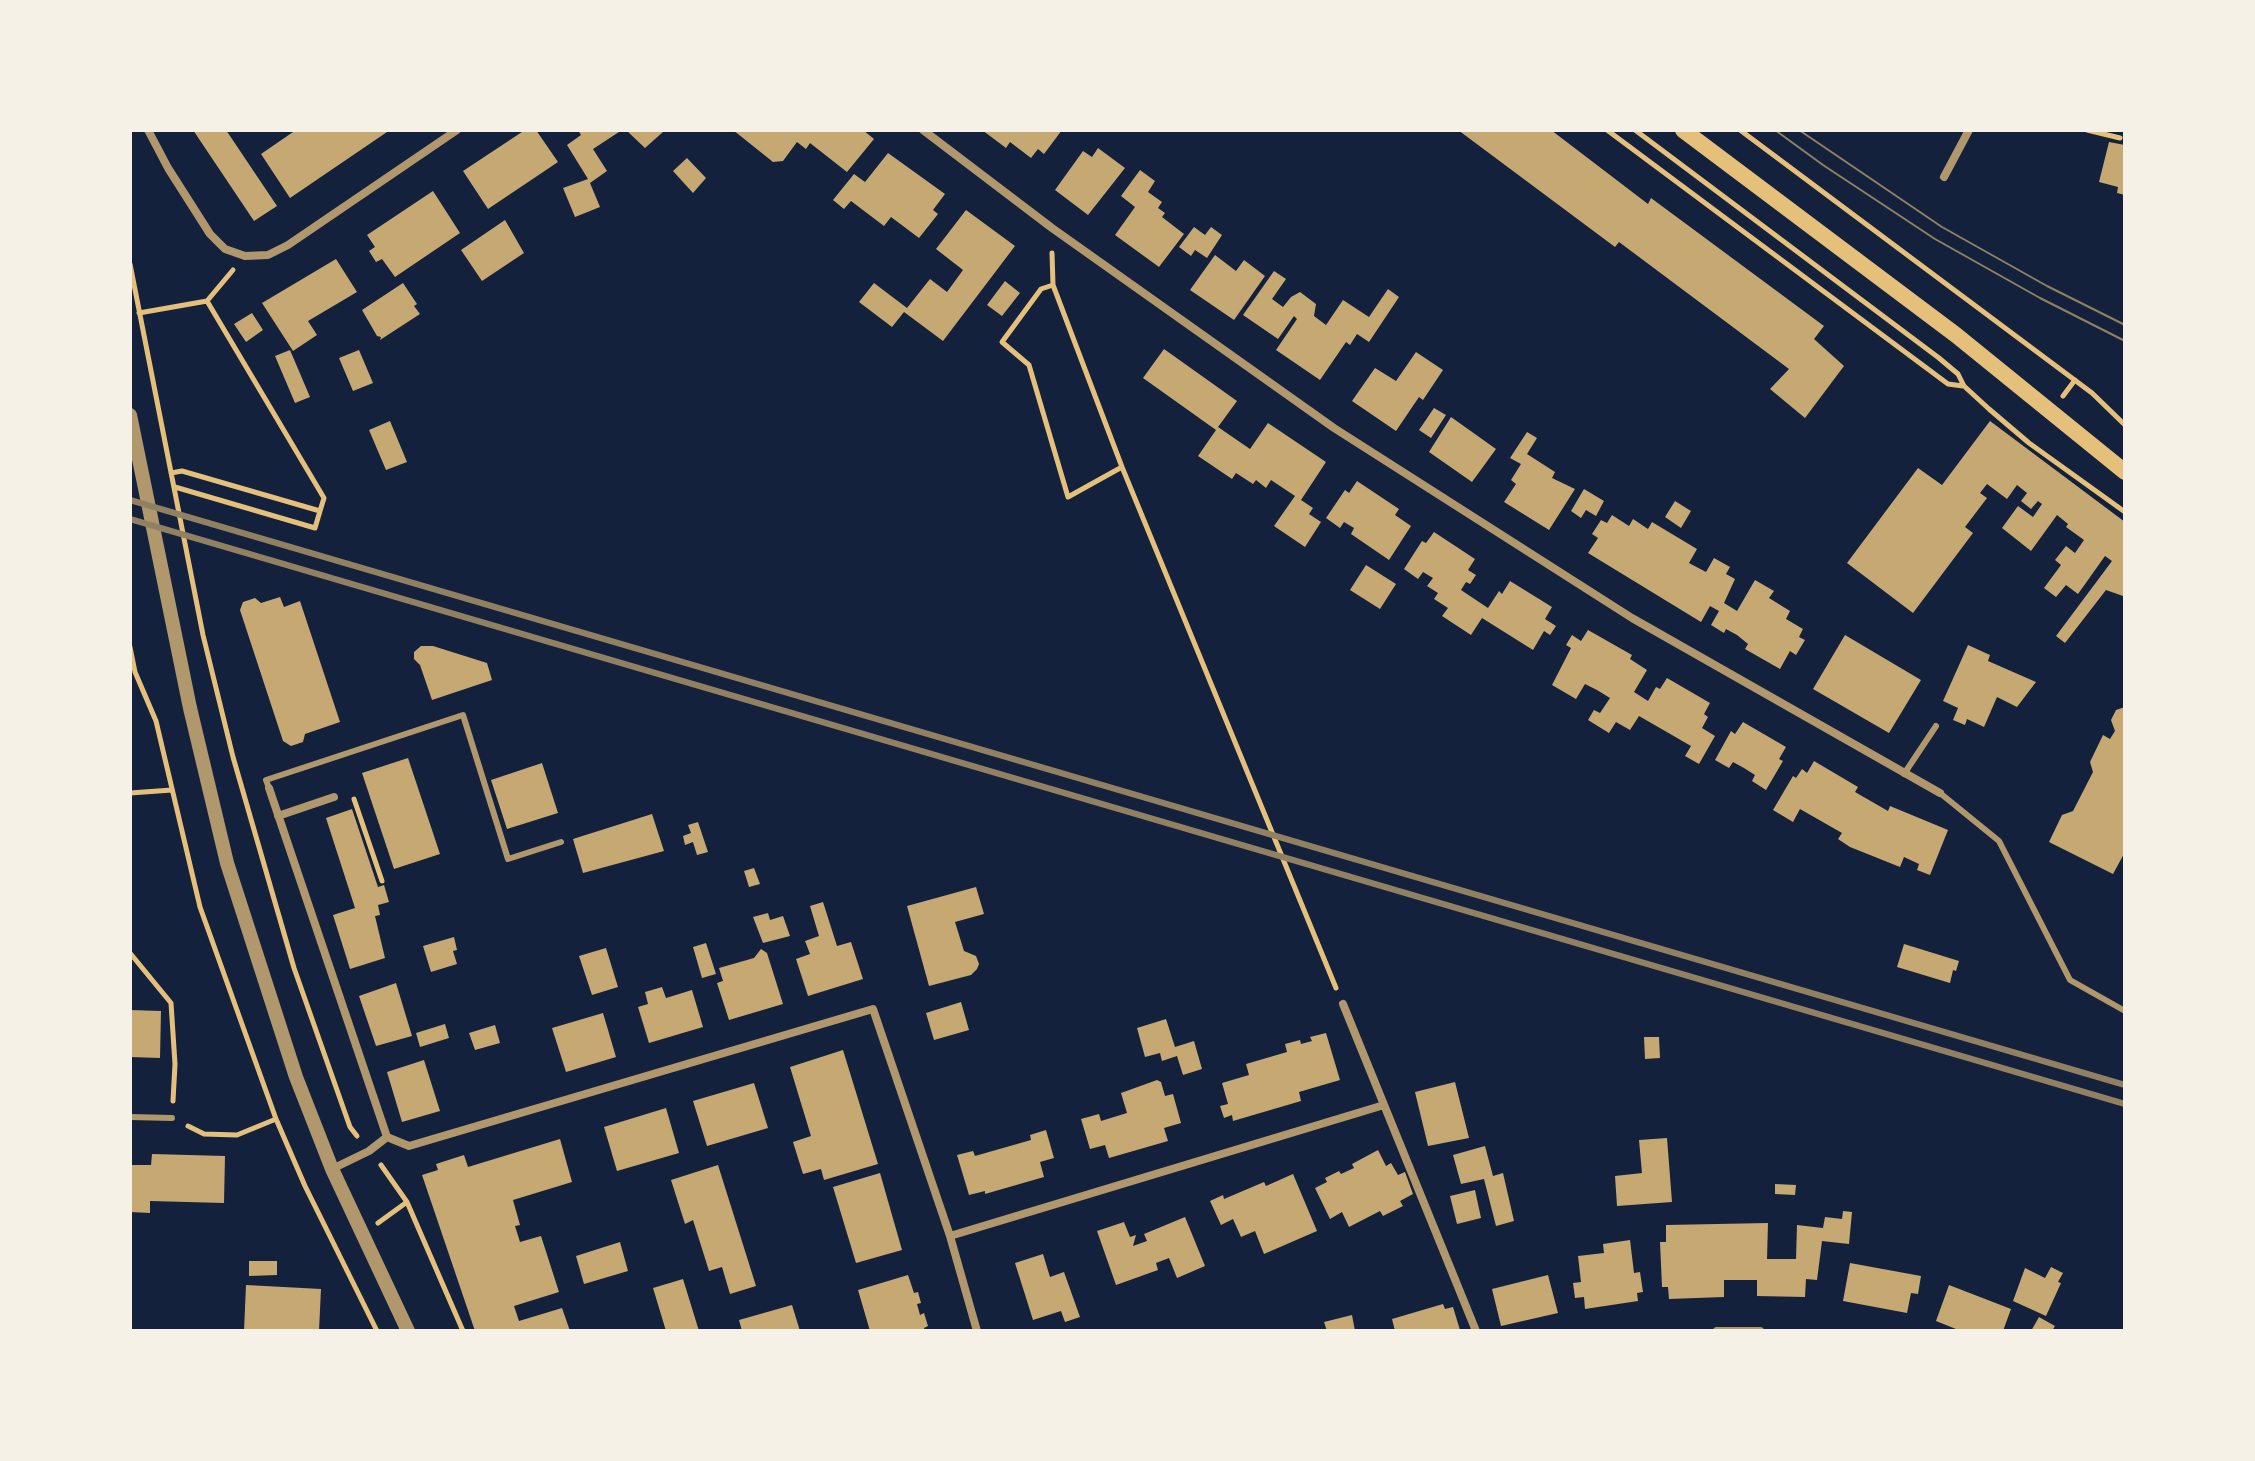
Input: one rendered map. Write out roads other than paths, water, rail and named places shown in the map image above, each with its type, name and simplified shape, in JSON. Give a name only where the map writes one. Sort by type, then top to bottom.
[{"type":"main road","points":[[1683,130],[1956,335],[2125,472]]},
{"type":"street","points":[[148,130],[210,234],[225,249],[245,256],[268,255],[288,245],[457,130]]},
{"type":"street","points":[[923,130],[1052,228],[1347,436],[1632,618],[1940,793]]},
{"type":"street","points":[[1944,177],[1969,130]]},
{"type":"street","points":[[130,415],[190,708],[227,863],[296,1077],[332,1169],[408,1331]]},
{"type":"street","points":[[269,788],[387,1137],[409,1146],[873,1009],[950,1236],[977,1331]]},
{"type":"street","points":[[278,816],[334,797]]},
{"type":"street","points":[[1343,1004],[1476,1331]]},
{"type":"street","points":[[950,1236],[1384,1105]]},
{"type":"street","points":[[332,1169],[369,1151],[387,1137]]},
{"type":"street","points":[[1717,1331],[1760,1331]]},
{"type":"lane","points":[[269,788],[266,780],[463,715],[508,859],[561,842]]},
{"type":"lane","points":[[1904,774],[1936,726]]},
{"type":"lane","points":[[1940,793],[1999,841],[2070,980],[2125,1011]]},
{"type":"lane","points":[[130,1117],[172,1118]]},
{"type":"tram line","points":[[1775,130],[1935,239],[2125,341]]},
{"type":"tram line","points":[[1799,130],[1942,227],[2047,286],[2125,325]]},
{"type":"railway","points":[[130,500],[2125,1085]]},
{"type":"railway","points":[[130,519],[2125,1104]]}]
